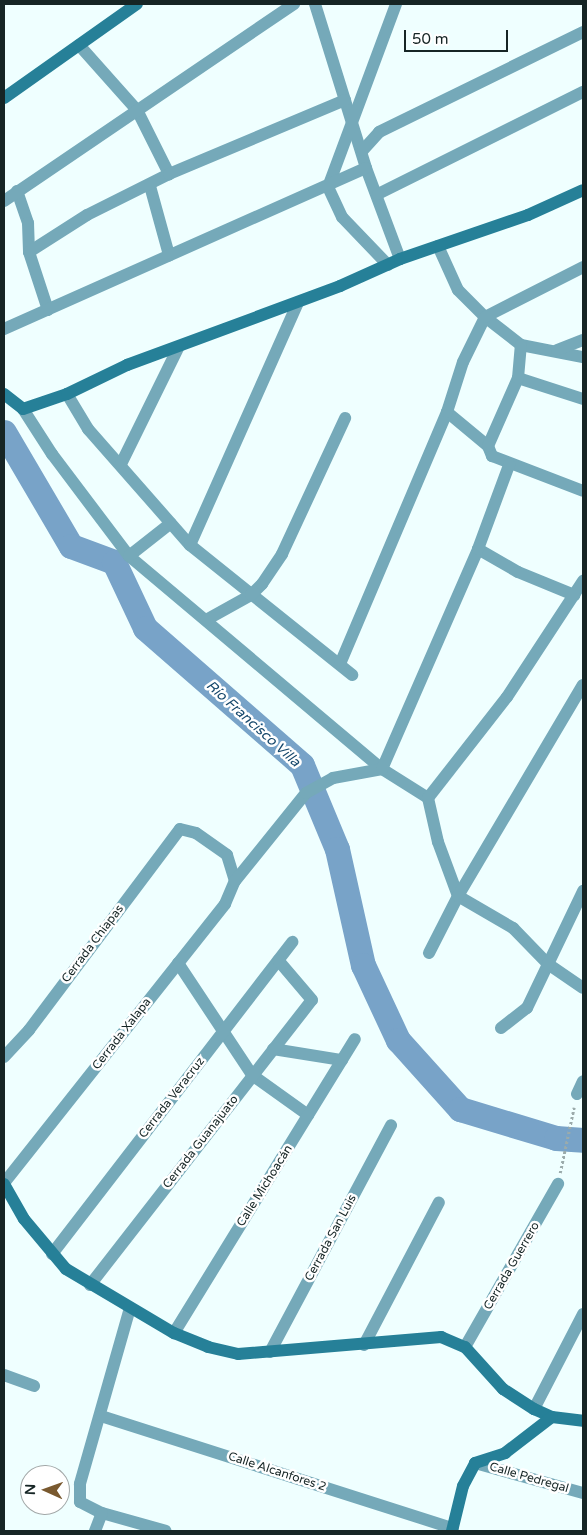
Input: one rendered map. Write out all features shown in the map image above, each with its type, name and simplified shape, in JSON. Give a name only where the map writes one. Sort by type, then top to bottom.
[{"type":"main road","points":[[4,98],[137,4]]},
{"type":"main road","points":[[4,394],[23,409],[67,394],[127,365],[178,348],[298,302],[394,262],[528,215],[583,190]]},
{"type":"main road","points":[[4,1184],[24,1219],[52,1254],[66,1268],[90,1285],[174,1333],[208,1347],[238,1354],[364,1345],[440,1337],[465,1347],[503,1389],[534,1409],[552,1417],[583,1421]]},
{"type":"main road","points":[[452,1529],[463,1486],[475,1462],[505,1453],[552,1417]]},
{"type":"street","points":[[4,201],[294,4]]},
{"type":"street","points":[[315,4],[363,150],[366,168],[378,194],[394,262]]},
{"type":"street","points":[[394,262],[342,217],[328,187],[396,4]]},
{"type":"street","points":[[363,150],[379,132],[583,32]]},
{"type":"street","points":[[79,45],[137,110],[169,174]]},
{"type":"street","points":[[378,194],[583,92]]},
{"type":"street","points":[[29,252],[87,215],[150,186],[169,174],[345,100]]},
{"type":"street","points":[[4,329],[169,255],[328,187],[366,168]]},
{"type":"street","points":[[150,186],[169,255]]},
{"type":"street","points":[[17,191],[28,223],[29,252],[48,310]]},
{"type":"street","points":[[438,246],[458,290],[485,317],[521,345],[557,350],[583,357]]},
{"type":"street","points":[[340,664],[447,412],[463,362],[485,317],[583,267]]},
{"type":"street","points":[[190,545],[298,302]]},
{"type":"street","points":[[557,350],[583,340]]},
{"type":"street","points":[[488,446],[518,378],[521,345]]},
{"type":"street","points":[[121,464],[178,348]]},
{"type":"street","points":[[518,378],[583,399]]},
{"type":"street","points":[[67,394],[88,429],[121,464],[190,545],[352,675]]},
{"type":"street","points":[[23,409],[52,454],[129,556],[382,768],[428,798],[438,842],[458,896],[513,928],[548,964],[583,988]]},
{"type":"street","points":[[447,412],[488,446],[492,456],[509,465],[583,490]]},
{"type":"street","points":[[206,620],[251,595],[262,584],[282,554],[345,418]]},
{"type":"street","points":[[382,768],[478,550],[509,465]]},
{"type":"street","points":[[129,556],[171,522]]},
{"type":"street","points":[[478,550],[518,572],[574,595]]},
{"type":"street","points":[[428,798],[507,697],[583,581]]},
{"type":"street","points":[[429,953],[458,896],[583,685]]},
{"type":"street","name":"Cerrada Xalapa","points":[[4,1184],[224,904],[235,881],[306,793],[333,778],[382,768]]},
{"type":"street","name":"Cerrada Chiapas","points":[[4,1057],[29,1030],[180,829],[196,834],[227,855],[235,881]]},
{"type":"street","points":[[501,1028],[527,1008],[583,891]]},
{"type":"street","name":"Cerrada Veracruz","points":[[52,1254],[292,942]]},
{"type":"street","name":"Cerrada Guanajuato","points":[[90,1285],[312,1000],[278,960]]},
{"type":"street","points":[[178,963],[252,1075],[308,1115]]},
{"type":"street","name":"Calle Michoacán","points":[[174,1333],[355,1039]]},
{"type":"street","points":[[273,1049],[342,1060]]},
{"type":"street","points":[[577,1094],[583,1081]]},
{"type":"street","name":"Cerrada San Luis","points":[[270,1352],[391,1124]]},
{"type":"street","name":"Cerrada Guerrero","points":[[465,1347],[558,1184]]},
{"type":"street","points":[[364,1345],[439,1202]]},
{"type":"street","points":[[130,1308],[104,1394],[101,1416],[80,1484],[80,1502],[102,1513],[166,1531]]},
{"type":"street","points":[[534,1409],[583,1314]]},
{"type":"street","points":[[4,1375],[34,1386]]},
{"type":"street","name":"Calle Alcanfores 2","points":[[101,1416],[452,1529]]},
{"type":"street","name":"Calle Pedregal","points":[[475,1462],[583,1493]]},
{"type":"street","points":[[95,1531],[102,1513]]},
{"type":"path","points":[[558,1184],[577,1094]]},
{"type":"waterway","name":"Río Francisco Villa","points":[[4,432],[71,546],[114,562],[145,628],[302,765],[337,849],[363,965],[398,1040],[460,1109],[556,1138],[583,1140]]}]
